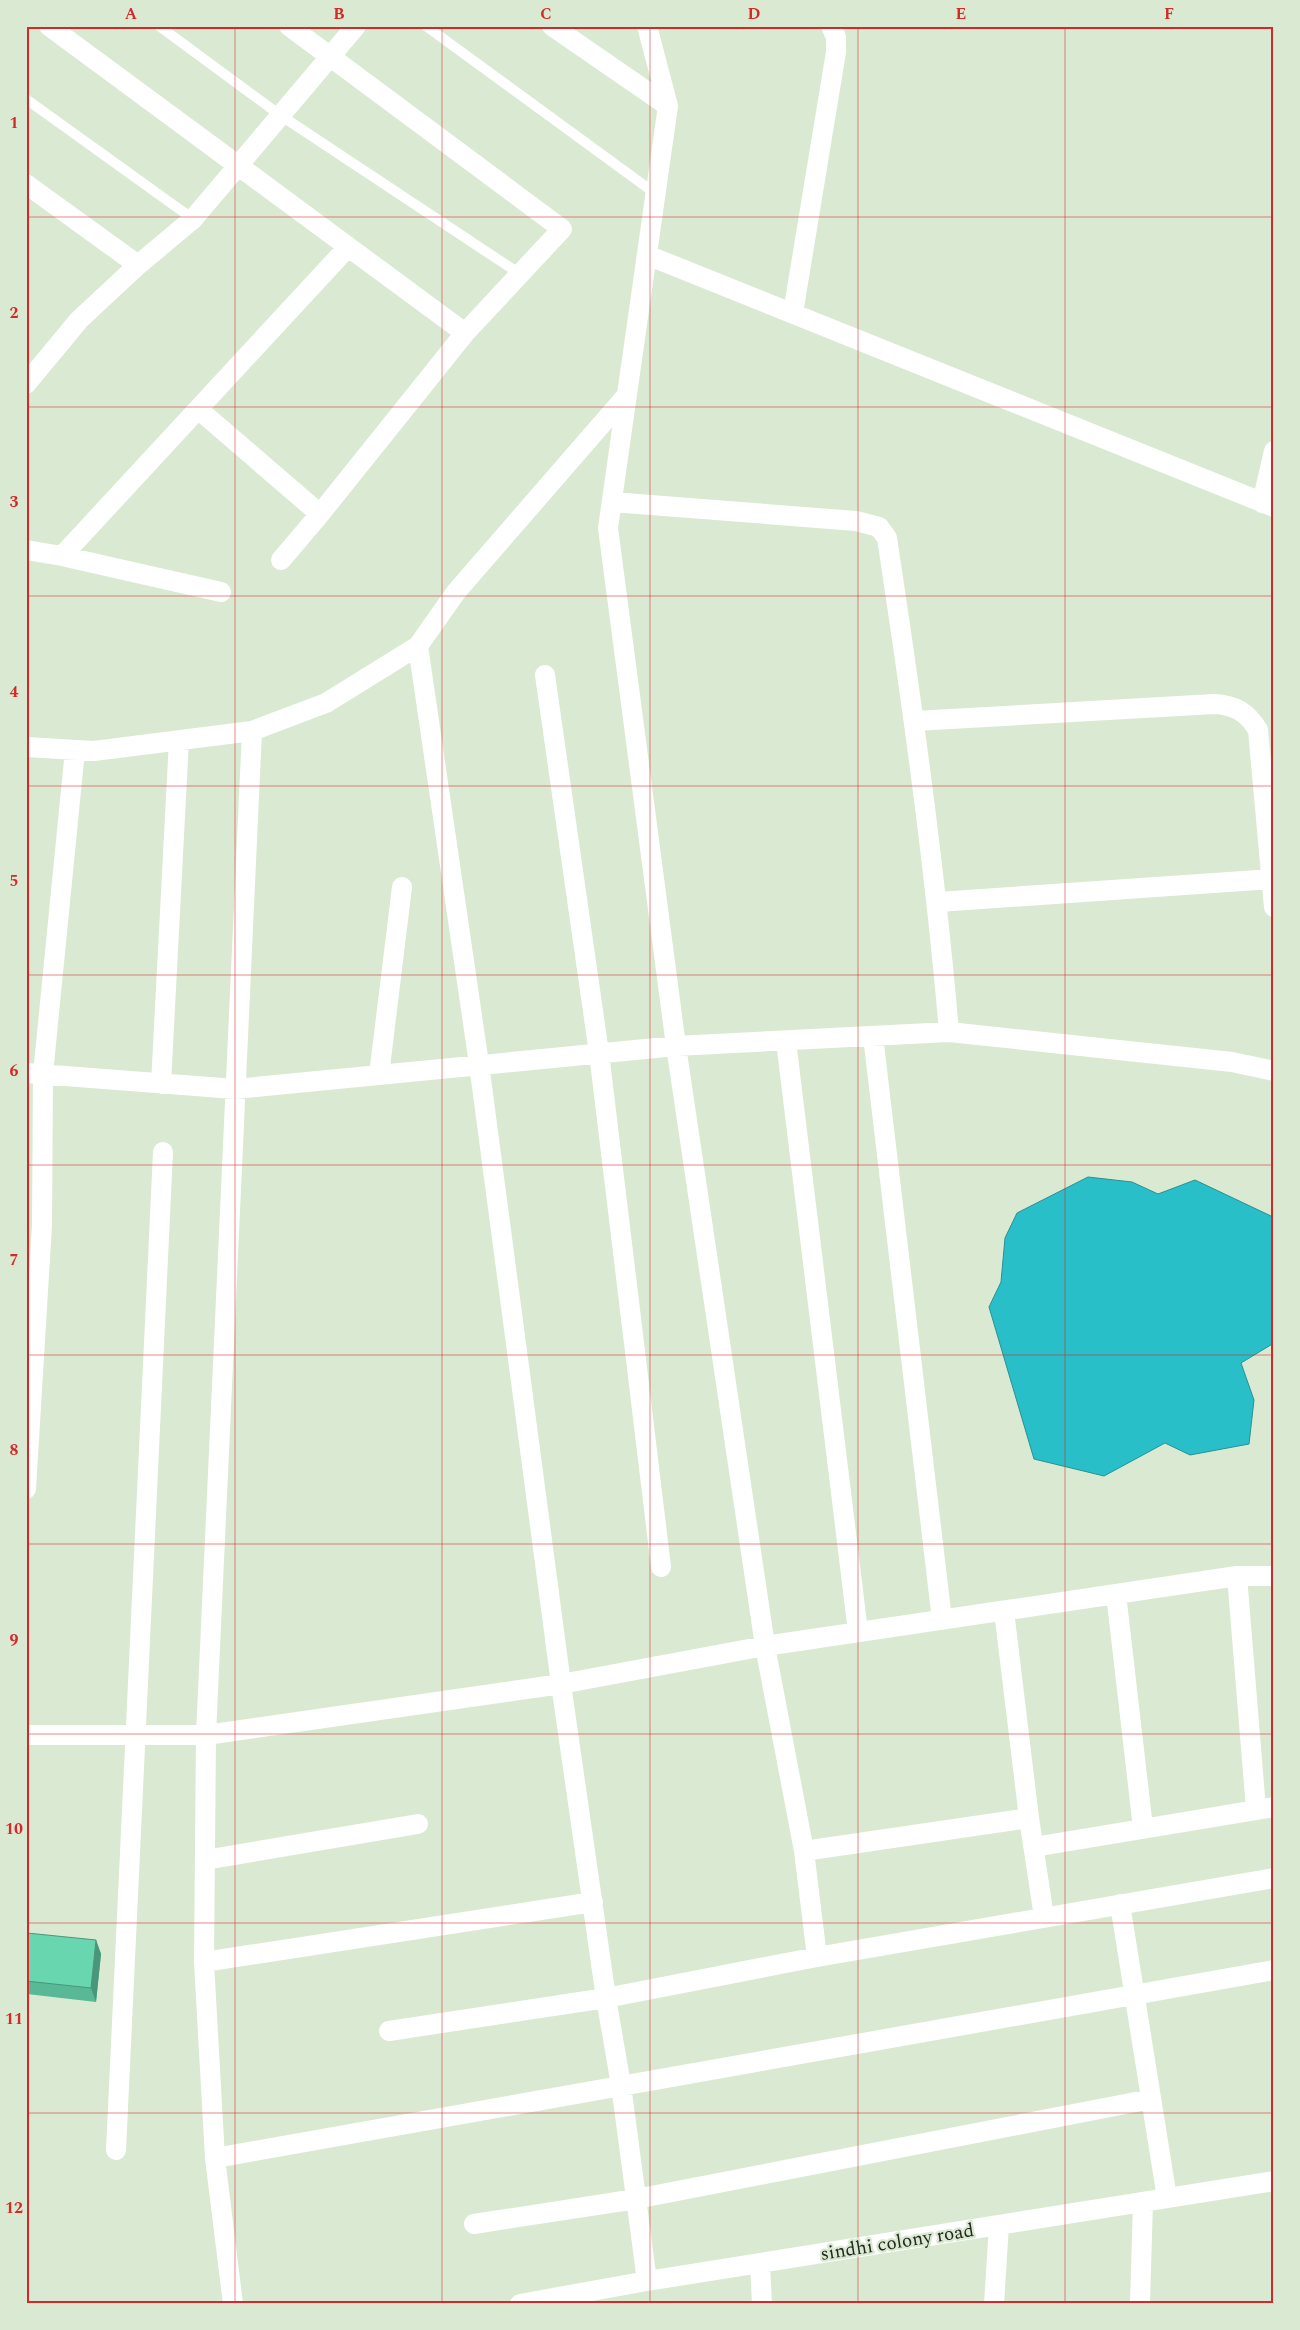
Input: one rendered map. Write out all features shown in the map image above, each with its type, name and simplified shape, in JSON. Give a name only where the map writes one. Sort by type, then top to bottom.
[{"type":"street","points":[[49,26],[465,333]]},
{"type":"street","points":[[281,560],[465,333],[562,229],[289,26]]},
{"type":"street","points":[[26,384],[79,320],[138,265],[193,219],[356,26]]},
{"type":"street","points":[[552,26],[668,106]]},
{"type":"street","points":[[647,26],[668,106],[608,528],[676,1046],[765,1646],[804,1851],[817,1957]]},
{"type":"street","points":[[793,313],[836,52],[836,37],[831,26]]},
{"type":"street","points":[[26,184],[138,265]]},
{"type":"street","points":[[62,556],[348,247]]},
{"type":"street","points":[[647,255],[1268,505],[1274,451]]},
{"type":"street","points":[[26,747],[94,751],[252,731],[326,703],[418,646],[456,592],[627,395]]},
{"type":"street","points":[[198,409],[320,514]]},
{"type":"street","points":[[612,502],[856,521],[879,527],[887,538],[915,720],[938,902],[950,1032]]},
{"type":"street","points":[[26,550],[62,556],[221,592]]},
{"type":"street","points":[[418,646],[479,1064],[562,1684],[606,1998],[621,2085],[647,2281]]},
{"type":"street","points":[[544,675],[599,1054],[661,1567]]},
{"type":"street","points":[[915,720],[1214,704],[1226,704],[1242,711],[1252,720],[1258,730],[1273,879],[1274,907]]},
{"type":"street","points":[[233,2304],[215,2158],[204,1962],[206,1735],[252,731]]},
{"type":"street","points":[[161,1084],[179,740]]},
{"type":"street","points":[[26,1489],[42,1225],[34,1073],[76,750]]},
{"type":"street","points":[[938,902],[1273,879]]},
{"type":"street","points":[[379,1075],[402,886]]},
{"type":"street","points":[[34,1073],[235,1089],[676,1046],[950,1032],[1232,1062],[1274,1071]]},
{"type":"street","points":[[873,1036],[942,1620]]},
{"type":"street","points":[[786,1041],[858,1632]]},
{"type":"street","points":[[116,2150],[163,1152]]},
{"type":"street","points":[[26,1735],[206,1735],[562,1684],[765,1646],[858,1632],[1237,1576],[1274,1576]]},
{"type":"street","points":[[1034,1846],[1265,1808],[1237,1576]]},
{"type":"street","points":[[1116,1594],[1143,1828]]},
{"type":"street","points":[[1004,1611],[1044,1917]]},
{"type":"street","points":[[804,1851],[1030,1818]]},
{"type":"street","points":[[205,1860],[418,1824]]},
{"type":"street","points":[[389,2031],[606,1998],[817,1957],[1274,1878]]},
{"type":"street","points":[[204,1962],[593,1902]]},
{"type":"street","points":[[1120,1904],[1133,1995],[1167,2198]]},
{"type":"street","points":[[215,2158],[1274,1970]]},
{"type":"street","points":[[474,2224],[636,2199],[1151,2099]]},
{"type":"street","name":"sindhi colony road","points":[[520,2304],[647,2281],[1274,2181]]},
{"type":"street","points":[[1140,2304],[1143,2202]]},
{"type":"street","points":[[994,2304],[999,2225]]},
{"type":"street","points":[[760,2263],[762,2304]]},
{"type":"lane","points":[[159,26],[280,115],[520,274]]},
{"type":"lane","points":[[426,26],[656,194]]},
{"type":"lane","points":[[26,99],[193,219]]},
{"type":"water","points":[[1088,1177],[1132,1182],[1158,1194],[1195,1180],[1271,1216],[1274,1223],[1274,1343],[1241,1363],[1254,1400],[1249,1444],[1190,1455],[1165,1443],[1104,1476],[1034,1459],[989,1307],[1001,1282],[1005,1238],[1017,1213]]},
{"type":"building","points":[[27,1933],[96,1940],[91,1988],[26,1981]]}]
